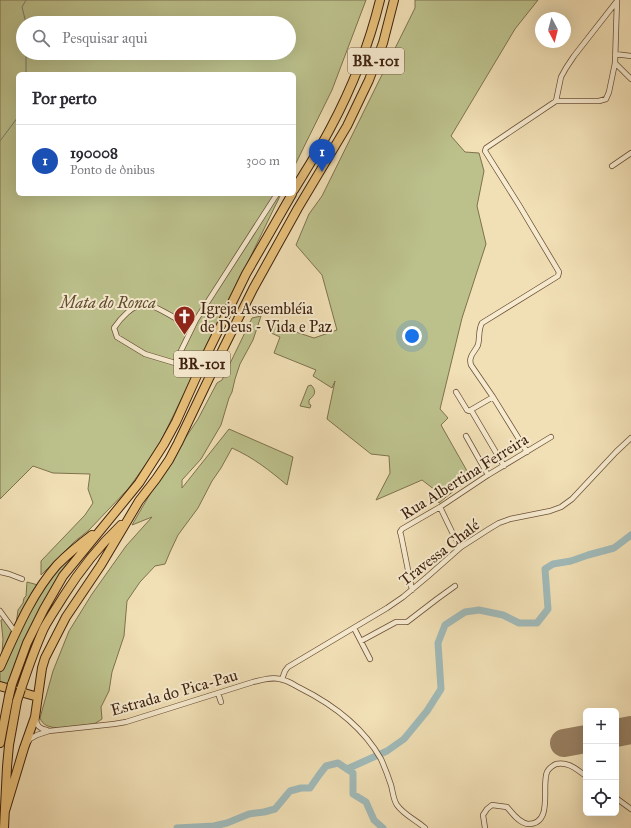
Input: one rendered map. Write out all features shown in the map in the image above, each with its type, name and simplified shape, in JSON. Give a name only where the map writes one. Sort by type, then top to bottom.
[{"type":"highway","name":"BR-101","points":[[298,179],[330,129],[354,80],[380,0]]},
{"type":"highway","name":"BR-101","points":[[4,828],[9,745],[17,701],[44,628],[75,578],[106,539],[128,519],[139,501],[169,460],[187,426],[250,293],[350,120],[368,80],[382,43],[394,0]]},
{"type":"highway","name":"BR-101","points":[[0,743],[8,696],[27,643],[44,609],[63,576],[139,482],[164,444],[176,422],[203,362],[246,274],[291,196]]},
{"type":"highway","points":[[5,811],[35,716],[42,668],[45,658],[66,617],[104,560],[128,519]]},
{"type":"highway","points":[[0,667],[34,597],[57,566],[75,548],[102,527]]},
{"type":"highway","points":[[0,686],[38,697]]},
{"type":"street","points":[[527,452],[493,397],[474,370],[470,360],[478,344],[480,327],[482,323],[558,276],[558,270],[485,151],[489,145],[556,101],[604,100],[607,98],[616,54],[617,1]]},
{"type":"street","points":[[556,101],[561,77],[566,68],[617,1]]},
{"type":"street","points":[[616,54],[631,56]]},
{"type":"street","points":[[615,63],[631,79]]},
{"type":"street","points":[[612,166],[631,152]]},
{"type":"street","points":[[192,328],[154,306],[145,304],[136,306],[120,319],[114,328],[117,337],[145,354],[175,363],[196,320],[276,196]]},
{"type":"street","points":[[456,392],[467,410],[470,411],[504,466]]},
{"type":"street","points":[[470,411],[493,397]]},
{"type":"street","points":[[466,436],[488,475]]},
{"type":"street","name":"Rua Albertina Ferreira","points":[[412,590],[401,530],[440,507],[551,436]]},
{"type":"street","name":"Travessa Chalé","points":[[282,679],[285,670],[288,667],[387,608],[412,590],[461,547],[489,529],[499,523],[550,511],[566,504],[631,438]]},
{"type":"street","points":[[440,507],[461,547]]},
{"type":"street","points":[[0,572],[22,579]]},
{"type":"street","points":[[361,641],[396,622],[407,622],[455,586]]},
{"type":"street","points":[[0,611],[16,633]]},
{"type":"street","points":[[354,628],[370,659]]},
{"type":"street","name":"Estrada do Pica-Pau","points":[[24,748],[30,739],[40,733],[126,722],[266,679],[282,679]]},
{"type":"street","points":[[282,679],[314,695],[341,713],[364,735],[375,749],[388,773],[396,804],[404,813],[425,828]]},
{"type":"street","points":[[218,693],[221,702]]},
{"type":"street","points":[[35,716],[39,727],[49,731]]},
{"type":"street","points":[[485,828],[483,815],[492,805],[507,807],[515,816],[526,824],[538,821],[545,805],[546,773],[555,764],[566,763],[583,774]]},
{"type":"street","points":[[619,800],[631,809]]},
{"type":"green space","name":"Mata do Ronca","points":[[0,0],[366,0],[332,90],[296,163],[296,72],[16,72],[16,196],[280,196],[157,449],[128,489],[89,530],[74,542],[41,575],[41,561],[85,515],[93,503],[88,489],[90,474],[53,473],[33,466],[0,499]]},
{"type":"green space","points":[[415,0],[538,0],[515,29],[451,136],[465,152],[479,153],[484,171],[477,206],[486,244],[462,318],[440,409],[448,418],[441,425],[471,478],[439,503],[435,490],[422,480],[376,500],[390,473],[389,456],[371,454],[327,419],[335,381],[332,388],[313,376],[316,370],[274,353],[280,337],[269,332],[272,324],[314,338],[337,330],[322,275],[296,245],[309,214],[322,196],[415,8]]},
{"type":"green space","points":[[261,316],[253,340],[240,364],[221,425],[201,459],[182,480],[182,488],[229,429],[293,457],[287,485],[261,465],[232,448],[198,508],[178,535],[165,564],[155,566],[140,582],[127,601],[124,636],[112,672],[109,691],[101,707],[102,719],[93,724],[67,727],[56,728],[46,725],[40,718],[53,671],[69,631],[92,594],[126,546],[152,517],[132,525],[164,470],[198,419],[217,383],[222,380],[252,318]]},
{"type":"green space","points":[[311,385],[315,391],[314,395],[309,400],[309,404],[311,405],[310,408],[300,406],[308,386]]},
{"type":"green space","points":[[87,542],[69,565],[8,686],[0,682],[0,672],[41,590],[59,566]]},
{"type":"green space","points":[[27,582],[38,585],[16,625],[18,610],[26,596]]},
{"type":"green space","points":[[3,619],[14,633],[2,653],[3,639],[1,620]]},
{"type":"waterway","points":[[24,16],[22,7],[26,0]]},
{"type":"waterway","points":[[26,60],[26,72]]},
{"type":"waterway","points":[[0,141],[16,120]]},
{"type":"waterway","points":[[347,769],[387,751],[404,739],[427,711],[441,689],[438,643],[445,625],[465,612],[479,610],[503,615],[519,623],[537,623],[548,609],[545,569],[553,564],[571,561],[614,548],[631,535]]},
{"type":"waterway","points":[[177,828],[214,826],[227,823],[249,814],[275,809],[290,791],[301,788],[310,788],[326,766],[338,763],[353,773],[353,794],[366,802],[374,820],[383,828]]},
{"type":"runway","points":[[619,732],[631,730]]},
{"type":"runway","points":[[564,743],[583,740]]},
{"type":"place","name":"190008","points":[[322,172]]},
{"type":"place","name":"Igreja Assembléia de Deus - Vida e Paz","points":[[184,336]]}]
